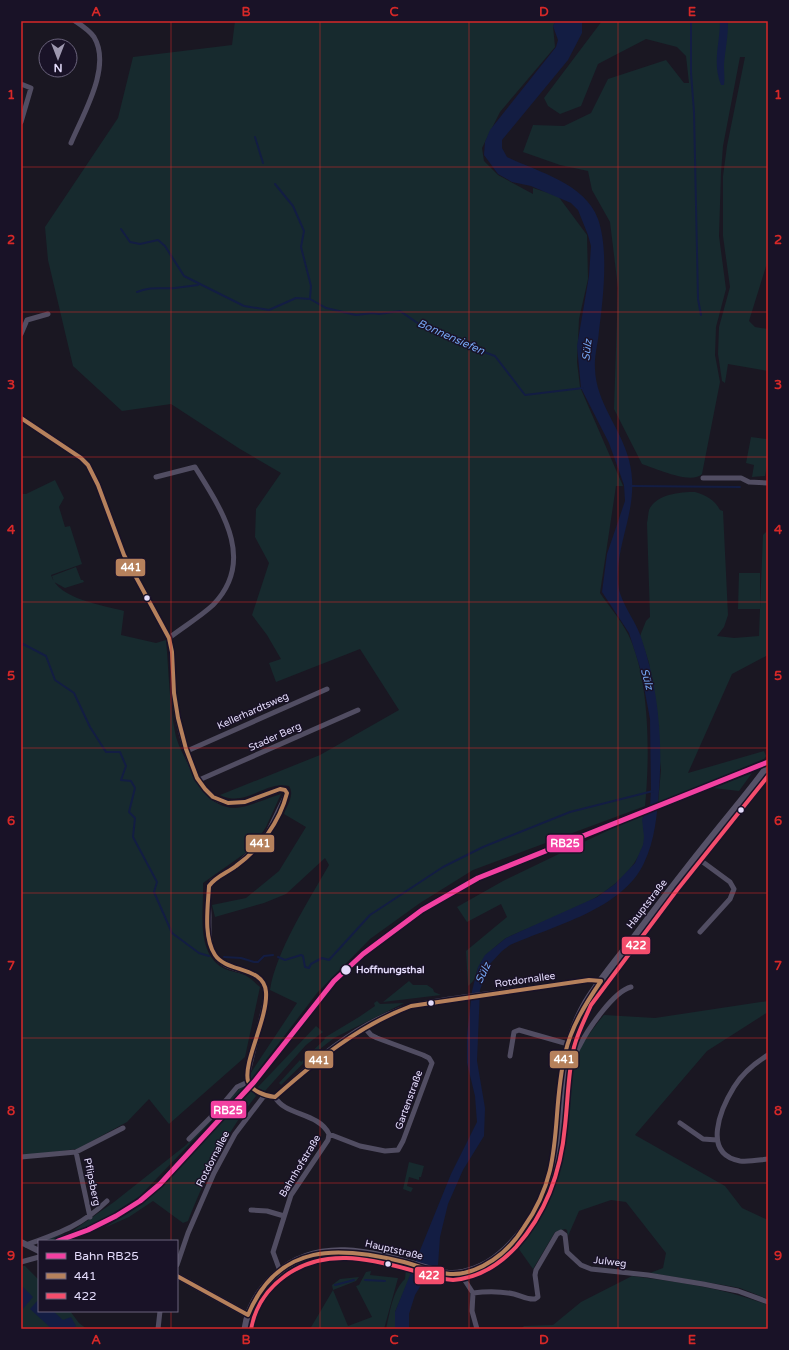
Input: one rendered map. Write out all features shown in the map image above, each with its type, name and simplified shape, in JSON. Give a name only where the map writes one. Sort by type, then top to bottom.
[{"type":"main road","name":"Hauptstraße","points":[[245,1329],[248,1315],[261,1292],[280,1271],[296,1260],[312,1254],[344,1250],[445,1273],[460,1273],[477,1268],[497,1257],[524,1229],[539,1205],[548,1186],[554,1160],[562,1071],[568,1044],[582,1010],[601,981],[768,766]]},
{"type":"street","points":[[71,143],[94,88],[100,67],[100,58],[94,37],[87,29],[75,21]]},
{"type":"street","points":[[21,84],[31,88],[21,122]]},
{"type":"street","points":[[21,334],[27,320],[48,314]]},
{"type":"street","points":[[21,418],[88,464],[98,485],[124,555],[169,638],[173,649],[175,704],[178,727],[199,780],[213,798],[234,803],[240,803],[280,789],[285,790],[286,793],[268,832],[256,848],[237,865],[212,881],[209,886],[210,935],[214,954],[227,966],[260,978],[265,983],[266,988],[263,1011],[247,1072],[248,1082],[264,1096],[275,1097]]},
{"type":"street","points":[[156,477],[196,467],[225,520],[235,548],[231,572],[220,596],[212,605],[169,638]]},
{"type":"street","points":[[703,478],[741,478],[749,482],[768,482]]},
{"type":"street","name":"Kellerhardtsweg","points":[[187,751],[326,689]]},
{"type":"street","name":"Stader Berg","points":[[199,780],[358,710]]},
{"type":"street","points":[[696,857],[730,882],[734,889],[730,899],[700,932]]},
{"type":"street","name":"Rotdornallee","points":[[275,1097],[326,1053],[364,1027],[387,1015],[411,1006],[470,996],[589,980],[601,981]]},
{"type":"street","points":[[562,1071],[571,1063],[580,1044],[591,1027],[618,993],[631,987]]},
{"type":"street","name":"Gartenstraße","points":[[328,1134],[356,1145],[386,1151],[398,1150],[404,1141],[431,1060],[423,1054],[371,1035],[364,1027]]},
{"type":"street","points":[[510,1056],[514,1032],[518,1030],[568,1044]]},
{"type":"street","points":[[768,1055],[749,1070],[734,1087],[718,1125],[717,1140],[720,1149],[731,1158],[746,1161],[768,1159]]},
{"type":"street","points":[[189,1139],[216,1112],[237,1087],[248,1082]]},
{"type":"street","name":"Rotdornallee","points":[[178,1262],[188,1233],[214,1173],[235,1134],[264,1096]]},
{"type":"street","name":"Bahnhofstraße","points":[[275,1097],[281,1104],[321,1124],[328,1134],[328,1140],[291,1195],[273,1252],[280,1271]]},
{"type":"street","points":[[680,1123],[703,1139],[717,1140]]},
{"type":"street","name":"Pflipsberg","points":[[21,1157],[76,1152],[124,1128]]},
{"type":"street","name":"Pflipsberg","points":[[76,1152],[90,1217]]},
{"type":"street","name":"Pflipsberg","points":[[24,1243],[67,1230],[90,1217],[107,1201]]},
{"type":"street","points":[[251,1210],[267,1211],[284,1216]]},
{"type":"street","name":"Julweg","points":[[473,1293],[495,1292],[513,1294],[528,1299],[535,1299],[538,1297],[534,1275],[557,1234],[561,1232],[565,1235],[568,1252],[581,1265],[591,1269],[648,1275],[703,1284],[738,1291],[768,1302]]},
{"type":"street","points":[[24,1243],[38,1251]]},
{"type":"street","points":[[21,1262],[38,1257]]},
{"type":"street","points":[[460,1273],[473,1293],[472,1311],[476,1329]]},
{"type":"street","points":[[178,1277],[248,1315]]},
{"type":"street","points":[[158,1329],[160,1312]]},
{"type":"green space","points":[[235,21],[556,21],[553,26],[555,47],[500,112],[482,148],[484,161],[498,175],[533,194],[533,188],[558,196],[587,235],[588,279],[579,319],[577,362],[580,387],[623,486],[616,486],[600,593],[625,628],[635,652],[641,672],[647,718],[648,741],[645,806],[473,870],[420,903],[370,939],[317,993],[250,1081],[250,1074],[297,1003],[270,990],[273,975],[294,926],[329,865],[325,858],[286,894],[264,903],[215,917],[212,905],[246,898],[279,871],[306,827],[284,814],[291,796],[291,789],[289,786],[280,785],[271,787],[247,797],[230,798],[220,795],[320,755],[399,710],[360,649],[276,682],[269,663],[281,659],[267,635],[252,615],[269,563],[255,537],[256,509],[281,473],[240,449],[171,404],[122,411],[73,366],[48,260],[45,227],[118,118],[133,57],[232,45]]},
{"type":"green space","points":[[602,21],[768,21],[768,260],[749,321],[755,327],[768,329],[768,371],[728,364],[725,383],[722,381],[718,354],[719,327],[730,287],[723,236],[723,176],[727,146],[745,57],[740,57],[723,146],[721,173],[719,236],[726,289],[716,327],[715,355],[720,382],[702,474],[697,477],[690,478],[673,475],[642,464],[614,409],[618,288],[610,222],[592,190],[588,171],[560,165],[523,152],[533,125],[564,126],[591,113],[608,79],[666,60],[684,83],[689,83],[686,56],[677,47],[646,39],[598,64],[581,106],[560,114],[548,106],[544,98]]},
{"type":"green space","points":[[768,434],[768,460],[765,476],[752,477],[754,465],[746,463],[751,437],[767,439]]},
{"type":"green space","points":[[55,480],[64,498],[59,507],[65,527],[70,526],[82,564],[51,575],[55,583],[62,590],[71,595],[82,600],[124,611],[121,635],[156,643],[166,640],[171,701],[176,737],[180,749],[193,775],[205,794],[216,803],[231,808],[236,808],[281,794],[266,827],[251,849],[203,883],[202,918],[208,952],[214,961],[223,968],[245,975],[260,987],[245,1057],[169,1124],[149,1099],[127,1122],[77,1149],[21,1156],[21,494],[26,494]]},
{"type":"green space","points":[[695,492],[710,498],[716,503],[720,510],[723,511],[728,615],[724,627],[717,636],[734,638],[759,636],[763,535],[768,530],[768,655],[732,674],[688,773],[764,751],[766,756],[764,759],[658,803],[661,770],[649,663],[640,636],[646,621],[650,617],[647,523],[649,510],[657,500],[676,493]]},
{"type":"green space","points":[[76,567],[81,580],[84,582],[65,588],[54,582],[52,576]]},
{"type":"green space","points":[[739,573],[760,573],[760,609],[738,609]]},
{"type":"green space","points":[[752,773],[739,791],[713,788]]},
{"type":"green space","points":[[644,813],[643,846],[634,864],[620,879],[585,904],[506,938],[490,951],[478,968],[474,980],[468,986],[466,951],[507,917],[501,904],[467,922],[457,907],[503,881]]},
{"type":"green space","points":[[409,981],[413,985],[427,985],[433,989],[434,992],[441,995],[383,1002]]},
{"type":"green space","points":[[377,1001],[380,1004],[404,1003],[334,1038],[311,1056],[281,1085],[279,1083],[300,1060],[301,1062],[325,1039],[324,1038],[375,1006],[374,1003]]},
{"type":"green space","points":[[768,1001],[768,1012],[707,1051],[635,1135],[725,1186],[742,1208],[768,1220],[768,1299],[740,1288],[650,1273],[663,1268],[666,1253],[626,1202],[611,1200],[579,1211],[568,1236],[567,1230],[565,1229],[555,1232],[533,1269],[516,1245],[529,1230],[547,1201],[557,1171],[563,1137],[567,1077],[579,1049],[604,1015],[655,1018]]},
{"type":"green space","points":[[316,1026],[323,1032],[306,1045],[265,1091],[257,1088]]},
{"type":"green space","points":[[244,1084],[245,1086],[140,1196],[97,1225],[53,1240],[44,1240],[71,1232],[114,1202],[186,1145]]},
{"type":"green space","points":[[251,1091],[253,1091],[256,1096],[235,1125],[217,1156],[188,1221],[183,1223],[153,1201],[129,1217],[104,1228],[144,1203]]},
{"type":"green space","points":[[409,1162],[424,1166],[419,1180],[409,1177],[407,1186],[413,1188],[411,1192],[403,1189]]},
{"type":"green space","points":[[21,1266],[25,1266],[38,1279],[38,1312],[71,1312],[79,1323],[87,1329],[21,1329]]},
{"type":"green space","points":[[406,1269],[413,1270],[395,1312],[395,1329],[386,1329],[394,1296],[405,1279]]},
{"type":"green space","points":[[371,1271],[370,1275],[398,1278],[384,1329],[310,1329],[333,1290],[348,1326],[372,1317],[356,1286],[359,1285],[366,1272]]},
{"type":"green space","points":[[632,1276],[684,1283],[718,1290],[768,1305],[768,1329],[521,1329],[524,1326],[553,1325],[581,1302]]},
{"type":"green space","points":[[359,1277],[356,1281],[333,1290],[332,1285],[340,1279]]},
{"type":"water","name":"Sülz","points":[[556,21],[582,21],[582,33],[568,60],[502,140],[502,148],[507,157],[559,180],[583,196],[592,207],[598,219],[601,231],[604,275],[595,359],[596,381],[604,404],[625,448],[632,477],[630,507],[618,566],[618,581],[621,595],[641,637],[652,675],[660,732],[660,771],[656,818],[651,845],[644,863],[634,879],[620,893],[604,904],[566,923],[510,945],[489,965],[480,990],[477,1061],[485,1108],[484,1136],[463,1170],[448,1204],[440,1237],[438,1265],[421,1285],[415,1295],[409,1314],[409,1329],[395,1329],[395,1312],[451,1174],[477,1122],[475,1096],[467,1063],[467,1035],[472,991],[478,967],[485,955],[506,938],[597,897],[615,884],[635,863],[643,845],[644,837],[642,819],[650,806],[650,719],[641,671],[629,633],[602,592],[607,554],[625,501],[624,485],[609,443],[581,388],[577,346],[589,276],[591,246],[578,210],[571,203],[531,186],[512,182],[498,174],[484,155],[485,142],[490,130],[556,47],[558,40],[553,26]]},
{"type":"water","points":[[720,21],[728,21],[724,65],[724,85],[721,85],[717,69]]},
{"type":"water","points":[[23,1287],[33,1297],[21,1311],[21,1288]]},
{"type":"water","points":[[38,1300],[38,1312],[54,1312],[63,1320],[71,1317],[76,1326],[73,1329],[52,1329],[30,1309]]},
{"type":"waterway","points":[[691,21],[691,73],[694,112],[698,299],[701,315]]},
{"type":"waterway","points":[[255,137],[263,163]]},
{"type":"waterway","points":[[275,184],[293,206],[304,231],[301,247],[311,286],[310,298]]},
{"type":"waterway","name":"Bonnensiefen","points":[[121,229],[130,242],[140,244],[158,240],[165,246],[184,276],[244,306],[269,310],[296,298],[310,299],[326,308],[356,315],[400,311],[422,326],[459,343],[495,356],[525,395],[583,388]]},
{"type":"waterway","points":[[137,292],[152,288],[175,288],[198,285]]},
{"type":"waterway","points":[[631,486],[740,487]]},
{"type":"waterway","points":[[21,647],[23,644],[46,656],[55,680],[74,693],[90,727],[106,752],[120,752],[126,766],[121,780],[131,781],[135,788],[129,812],[135,818],[133,837],[157,882],[154,892],[172,933],[199,953],[209,956]]},
{"type":"waterway","points":[[278,957],[285,960],[301,955],[303,956],[305,967],[309,968],[311,964],[322,958],[329,960],[370,915],[443,867],[483,847],[570,812],[653,791]]},
{"type":"waterway","points":[[224,957],[241,958],[258,962],[264,956],[273,955]]},
{"type":"waterway","points":[[335,1285],[354,1280]]},
{"type":"waterway","points":[[365,1280],[385,1281]]},
{"type":"rail line","name":"RB25","points":[[61,1240],[88,1230],[116,1216],[140,1201],[160,1184],[254,1082],[334,981],[363,954],[422,910],[478,878],[768,762]]},
{"type":"transit line","name":"441","points":[[21,418],[81,458],[88,465],[98,485],[124,555],[169,638],[172,652],[174,693],[178,718],[186,749],[197,778],[213,797],[228,803],[245,802],[280,789],[285,790],[287,793],[274,824],[261,843],[245,859],[218,877],[209,886],[207,921],[211,948],[221,961],[259,978],[264,984],[266,992],[266,1003],[247,1073],[248,1081],[252,1088],[263,1094],[275,1097],[339,1045],[373,1023],[411,1006],[589,980],[601,981],[571,1034],[565,1054],[558,1100],[555,1142],[546,1184],[537,1205],[521,1232],[514,1241],[493,1260],[473,1270],[450,1274],[433,1271],[404,1262],[356,1253],[334,1252],[313,1255],[293,1262],[276,1274],[261,1291],[248,1315],[178,1277]]},
{"type":"transit line","name":"422","points":[[251,1329],[255,1313],[267,1293],[285,1276],[300,1267],[315,1262],[330,1259],[362,1259],[453,1280],[471,1277],[488,1270],[516,1247],[536,1220],[551,1191],[556,1175],[563,1143],[569,1076],[574,1047],[591,1005],[677,890],[768,776]]},
{"type":"place","name":"Hoffnungsthal","points":[[346,970]]}]
